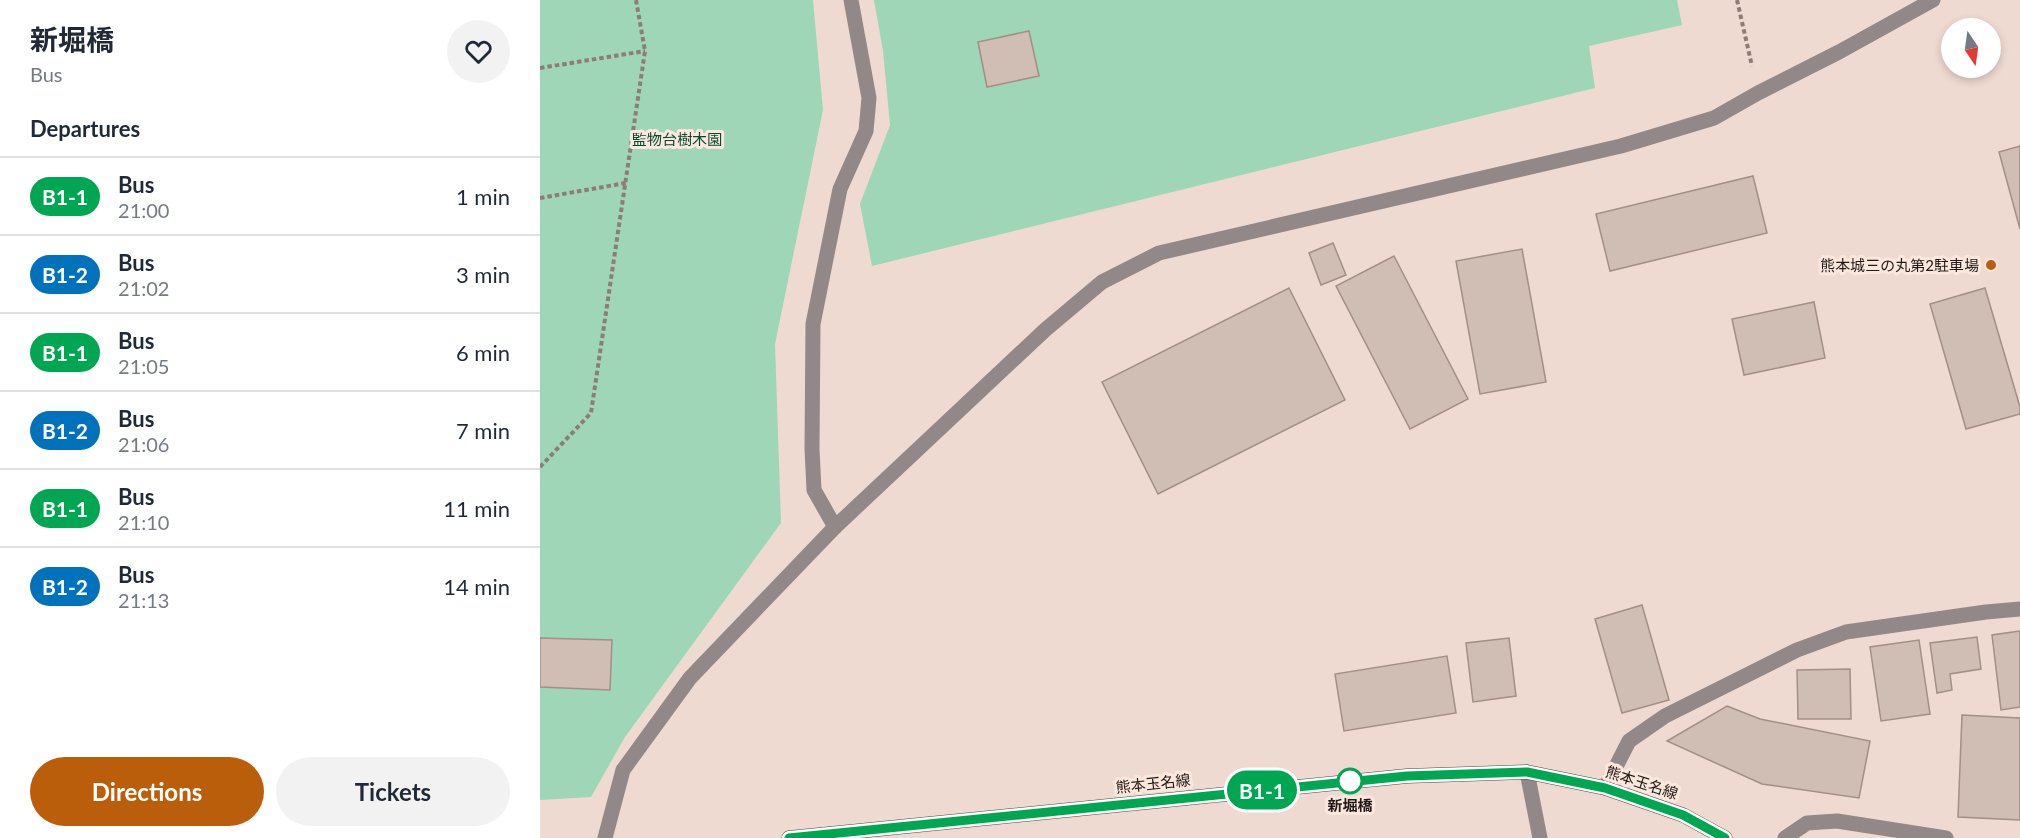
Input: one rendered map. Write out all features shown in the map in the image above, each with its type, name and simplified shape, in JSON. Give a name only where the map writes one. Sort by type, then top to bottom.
[{"type":"main road","name":"熊本玉名線","points":[[789,838],[1407,776],[1527,772],[1605,788],[1683,815],[1725,838]]},
{"type":"street","points":[[835,527],[814,490],[813,324],[840,189],[866,131],[869,98],[850,0]]},
{"type":"street","points":[[605,838],[623,770],[690,678],[835,527],[1045,330],[1102,282],[1159,253],[1621,146],[1714,118],[1933,0]]},
{"type":"street","points":[[1605,788],[1629,741],[1665,716],[1797,650],[1846,632],[2020,609]]},
{"type":"street","points":[[1527,772],[1540,838]]},
{"type":"street","points":[[1785,838],[1807,823],[1837,821],[1947,838]]},
{"type":"path","points":[[540,467],[591,413],[645,51],[636,0]]},
{"type":"path","points":[[1737,0],[1758,93]]},
{"type":"path","points":[[540,68],[645,51]]},
{"type":"path","points":[[540,198],[626,183]]},
{"type":"green space","name":"監物台樹木園","points":[[540,0],[813,0],[823,110],[775,344],[781,523],[625,737],[591,797],[540,800]]},
{"type":"green space","points":[[874,0],[1677,0],[1682,25],[1589,46],[1595,88],[872,266],[860,204],[890,125],[883,51]]},
{"type":"building","points":[[1029,31],[1039,76],[987,87],[978,42]]},
{"type":"building","points":[[2020,146],[2020,229],[1999,152]]},
{"type":"building","points":[[1753,176],[1767,233],[1610,271],[1596,214]]},
{"type":"building","points":[[1333,243],[1346,275],[1321,285],[1309,253]]},
{"type":"building","points":[[1522,249],[1546,382],[1480,394],[1456,261]]},
{"type":"building","points":[[1394,256],[1468,399],[1410,429],[1336,286]]},
{"type":"building","points":[[1289,288],[1345,400],[1158,494],[1102,382]]},
{"type":"building","points":[[1985,288],[2020,407],[2020,414],[1966,429],[1930,304]]},
{"type":"building","points":[[1814,302],[1825,358],[1744,375],[1732,319]]},
{"type":"building","points":[[1642,605],[1669,700],[1622,713],[1595,619]]},
{"type":"building","points":[[2020,631],[2020,707],[2001,710],[1992,635]]},
{"type":"building","points":[[1977,637],[1981,669],[1950,674],[1952,690],[1937,693],[1930,643]]},
{"type":"building","points":[[540,638],[612,640],[610,690],[540,687]]},
{"type":"building","points":[[1509,638],[1516,696],[1473,702],[1466,643]]},
{"type":"building","points":[[1919,640],[1930,714],[1881,721],[1870,647]]},
{"type":"building","points":[[1447,656],[1456,713],[1344,731],[1335,674]]},
{"type":"building","points":[[1850,669],[1851,719],[1798,719],[1797,670]]},
{"type":"building","points":[[1727,706],[1760,719],[1870,741],[1859,798],[1762,784],[1667,741]]},
{"type":"building","points":[[1962,715],[2020,718],[2020,820],[1958,817]]},
{"type":"bus line","name":"B1-1","points":[[789,838],[1407,776],[1527,772],[1605,788],[1683,815],[1725,838]]},
{"type":"place","name":"熊本城三の丸第2駐車場","points":[[1991,265]]},
{"type":"place","name":"新堀橋","points":[[1350,781]]}]
